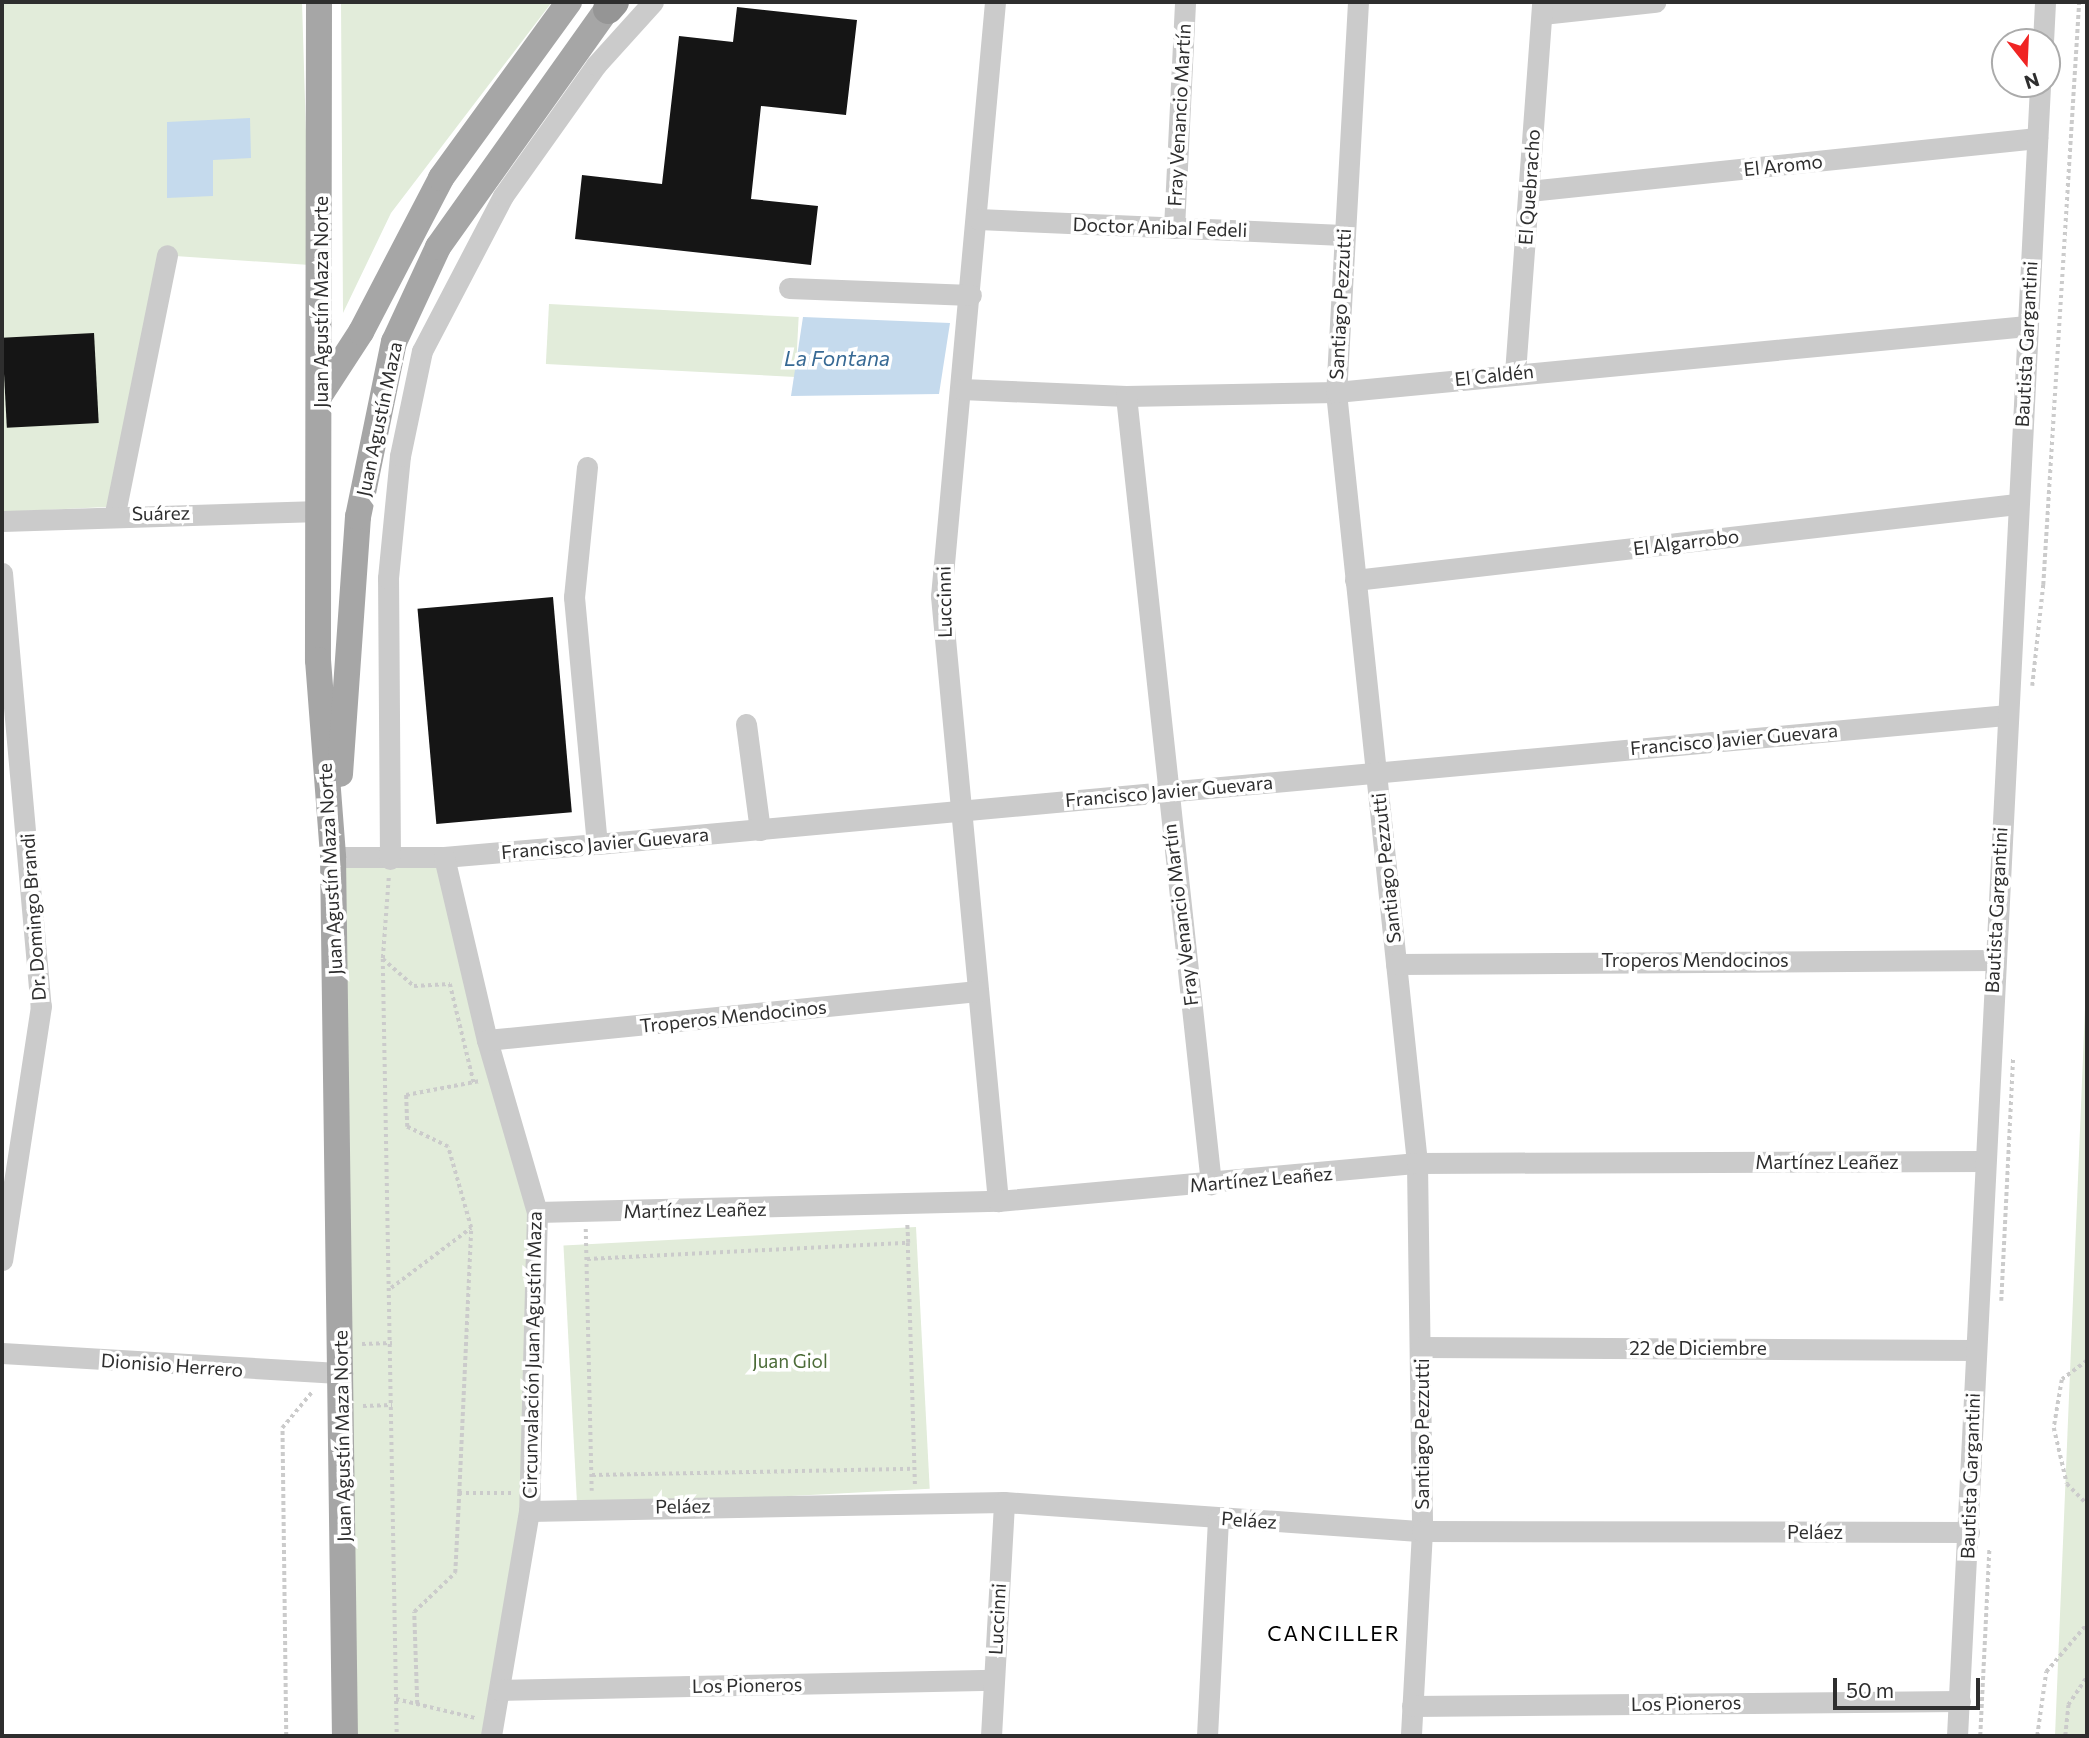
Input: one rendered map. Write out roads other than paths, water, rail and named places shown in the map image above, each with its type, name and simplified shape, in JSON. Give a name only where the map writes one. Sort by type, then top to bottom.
[{"type":"main road","name":"Juan Agustín Maza Norte","points":[[319,2],[323,392],[318,660],[333,857],[342,1344],[335,1372],[342,1406],[345,1736]]},
{"type":"main road","name":"Juan Agustín Maza","points":[[323,392],[441,178],[569,2]]},
{"type":"main road","name":"Juan Agustín Maza","points":[[333,857],[358,517],[394,342],[438,247],[611,4]]},
{"type":"street","points":[[390,859],[388,578],[400,456],[422,351],[503,196],[596,65],[653,2]]},
{"type":"street","name":"Luccinni","points":[[995,2],[978,219],[941,596],[958,811],[998,1201]]},
{"type":"street","name":"Fray Venancio Martín","points":[[1174,228],[1185,2]]},
{"type":"street","name":"Santiago Pezzutti","points":[[1358,2],[1336,391],[1417,1163],[1422,1531],[1411,1736]]},
{"type":"street","points":[[1542,8],[1655,2]]},
{"type":"street","points":[[2044,28],[2045,2]]},
{"type":"street","name":"El Quebracho","points":[[1515,373],[1542,8]]},
{"type":"street","name":"Bautista Gargantini","points":[[1957,1736],[1969,1532],[2005,715],[2039,98]]},
{"type":"street","name":"El Aromo","points":[[1529,191],[2037,138]]},
{"type":"street","name":"Doctor Anibal Fedeli","points":[[978,219],[1343,235]]},
{"type":"street","points":[[116,513],[167,256]]},
{"type":"street","points":[[789,288],[971,295]]},
{"type":"street","name":"El Caldén","points":[[961,388],[1126,396],[1336,391],[2026,326]]},
{"type":"street","name":"Fray Venancio Martín","points":[[1126,396],[1165,792],[1211,1184]]},
{"type":"street","points":[[587,467],[574,597],[597,845]]},
{"type":"street","name":"El Algarrobo","points":[[1355,580],[2017,504]]},
{"type":"street","name":"Suárez","points":[[2,521],[116,513],[320,511]]},
{"type":"street","name":"Dr. Domingo Brandi","points":[[2,572],[11,771],[41,1006],[2,1259]]},
{"type":"street","name":"Francisco Javier Guevara","points":[[333,857],[444,857],[597,845],[2005,715]]},
{"type":"street","points":[[746,724],[760,830]]},
{"type":"street","name":"Circunvalación Juan Agustín Maza","points":[[444,857],[487,1040],[537,1212],[529,1502],[492,1729]]},
{"type":"street","name":"Troperos Mendocinos","points":[[1396,964],[1994,960]]},
{"type":"street","name":"Troperos Mendocinos","points":[[487,1040],[978,991]]},
{"type":"street","name":"Martínez Leañez","points":[[537,1212],[998,1201],[1211,1184],[1417,1163],[1984,1161]]},
{"type":"street","name":"22 de Diciembre","points":[[1421,1347],[1975,1350]]},
{"type":"street","name":"Dionisio Herrero","points":[[2,1353],[335,1372]]},
{"type":"street","name":"Peláez","points":[[529,1502],[593,1507],[1004,1502],[1422,1531],[1969,1532]]},
{"type":"street","name":"Luccinni","points":[[991,1736],[1004,1502]]},
{"type":"street","points":[[1208,1736],[1218,1518]]},
{"type":"street","name":"Los Pioneros","points":[[500,1690],[994,1679]]},
{"type":"street","name":"Los Pioneros","points":[[1412,1706],[1960,1701]]},
{"type":"water","points":[[250,118],[251,158],[213,160],[213,196],[167,198],[167,122]]},
{"type":"water","name":"La Fontana","points":[[803,317],[950,323],[939,394],[791,396]]},
{"type":"district","name":"CANCILLER","points":[[1334,1633]]},
{"type":"park label","name":"Juan Giol","points":[[790,1361]]}]
